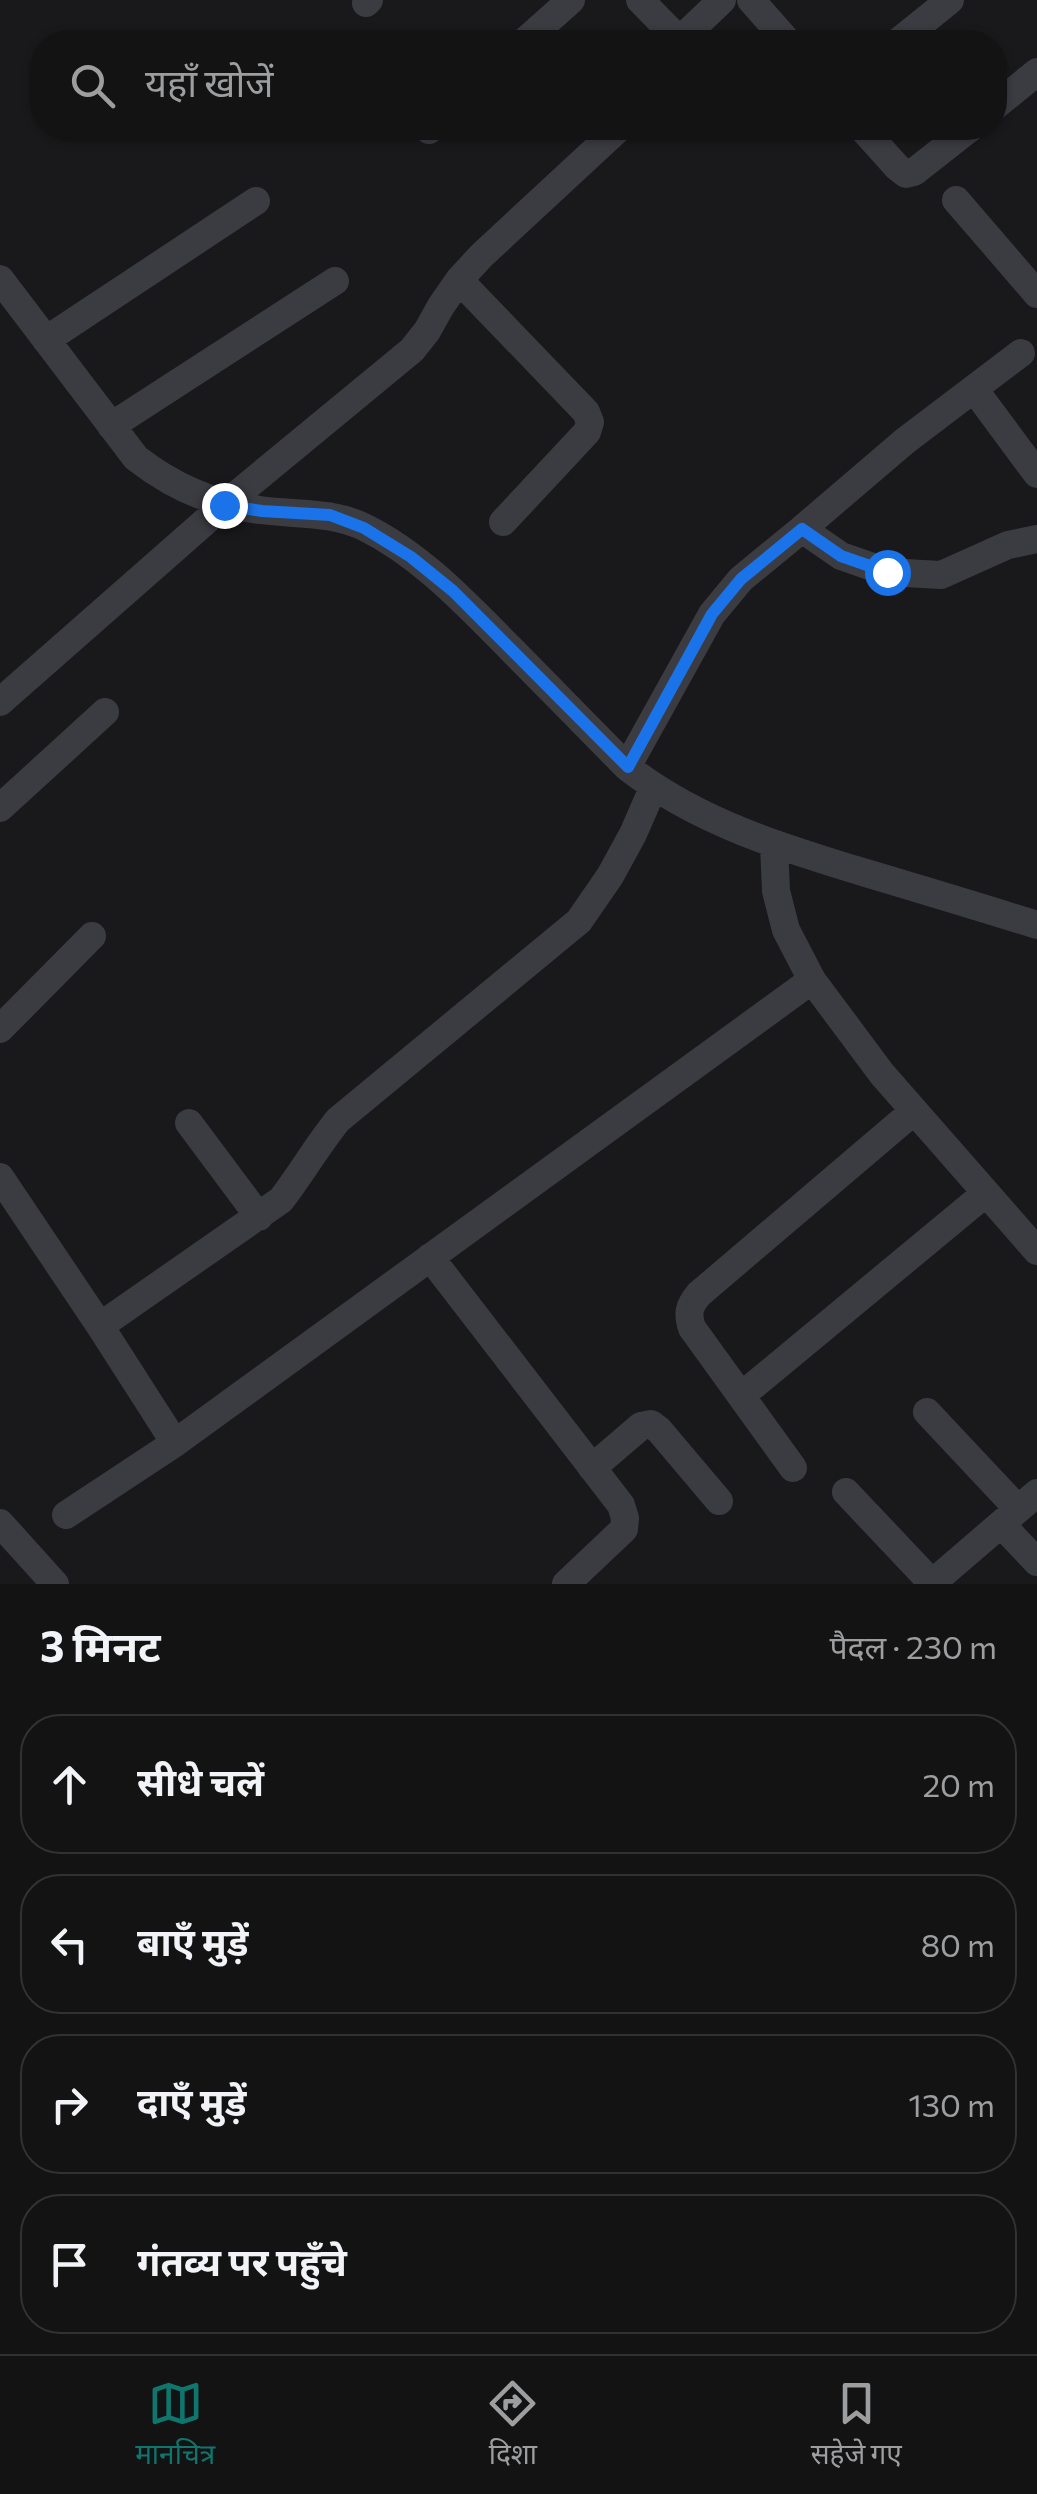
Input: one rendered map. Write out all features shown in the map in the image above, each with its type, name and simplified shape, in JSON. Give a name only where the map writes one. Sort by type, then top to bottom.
[{"type":"street","points":[[537,30],[571,0]]},
{"type":"street","points":[[640,0],[669,30]]},
{"type":"street","points":[[691,30],[722,0]]},
{"type":"street","points":[[751,0],[777,30]]},
{"type":"street","points":[[913,30],[950,0]]},
{"type":"street","points":[[1007,96],[1037,72]]},
{"type":"street","points":[[0,702],[224,505],[412,350],[458,280],[606,140]]},
{"type":"street","points":[[873,140],[906,174],[955,140]]},
{"type":"street","points":[[956,200],[1037,294]]},
{"type":"street","points":[[46,340],[256,201]]},
{"type":"street","points":[[0,279],[110,426],[136,458],[158,476],[224,505],[330,515],[364,528],[411,557],[453,591],[653,788],[774,845],[1037,925]]},
{"type":"street","points":[[458,280],[586,412],[590,422],[587,432],[503,522]]},
{"type":"street","points":[[110,426],[335,281]]},
{"type":"street","points":[[628,767],[712,614],[741,579],[905,441],[1021,352]]},
{"type":"street","points":[[974,389],[1037,474]]},
{"type":"street","points":[[802,529],[841,556],[887,572],[940,575],[1008,545],[1037,539]]},
{"type":"street","points":[[0,808],[105,712]]},
{"type":"street","points":[[100,1326],[280,1200],[338,1120],[578,920],[634,834],[653,788]]},
{"type":"street","points":[[774,845],[776,891],[786,930],[812,980],[882,1074],[1037,1251]]},
{"type":"street","points":[[0,1029],[92,936]]},
{"type":"street","points":[[66,1515],[175,1444],[812,980]]},
{"type":"street","points":[[793,1468],[692,1328],[688,1318],[690,1306],[699,1294],[914,1111]]},
{"type":"street","points":[[190,1123],[259,1216]]},
{"type":"street","points":[[0,1177],[175,1444]]},
{"type":"street","points":[[741,1396],[986,1193]]},
{"type":"street","points":[[430,1257],[621,1506],[624,1529],[566,1584]]},
{"type":"street","points":[[927,1412],[1019,1509],[1037,1562]]},
{"type":"street","points":[[592,1468],[641,1426],[650,1424],[718,1501]]},
{"type":"street","points":[[846,1492],[931,1584],[1019,1509]]},
{"type":"street","points":[[0,1523],[55,1584]]},
{"type":"route","points":[[224,505],[330,515],[364,528],[411,557],[453,591],[628,767],[712,614],[741,579],[802,529],[841,556],[887,572]]}]
